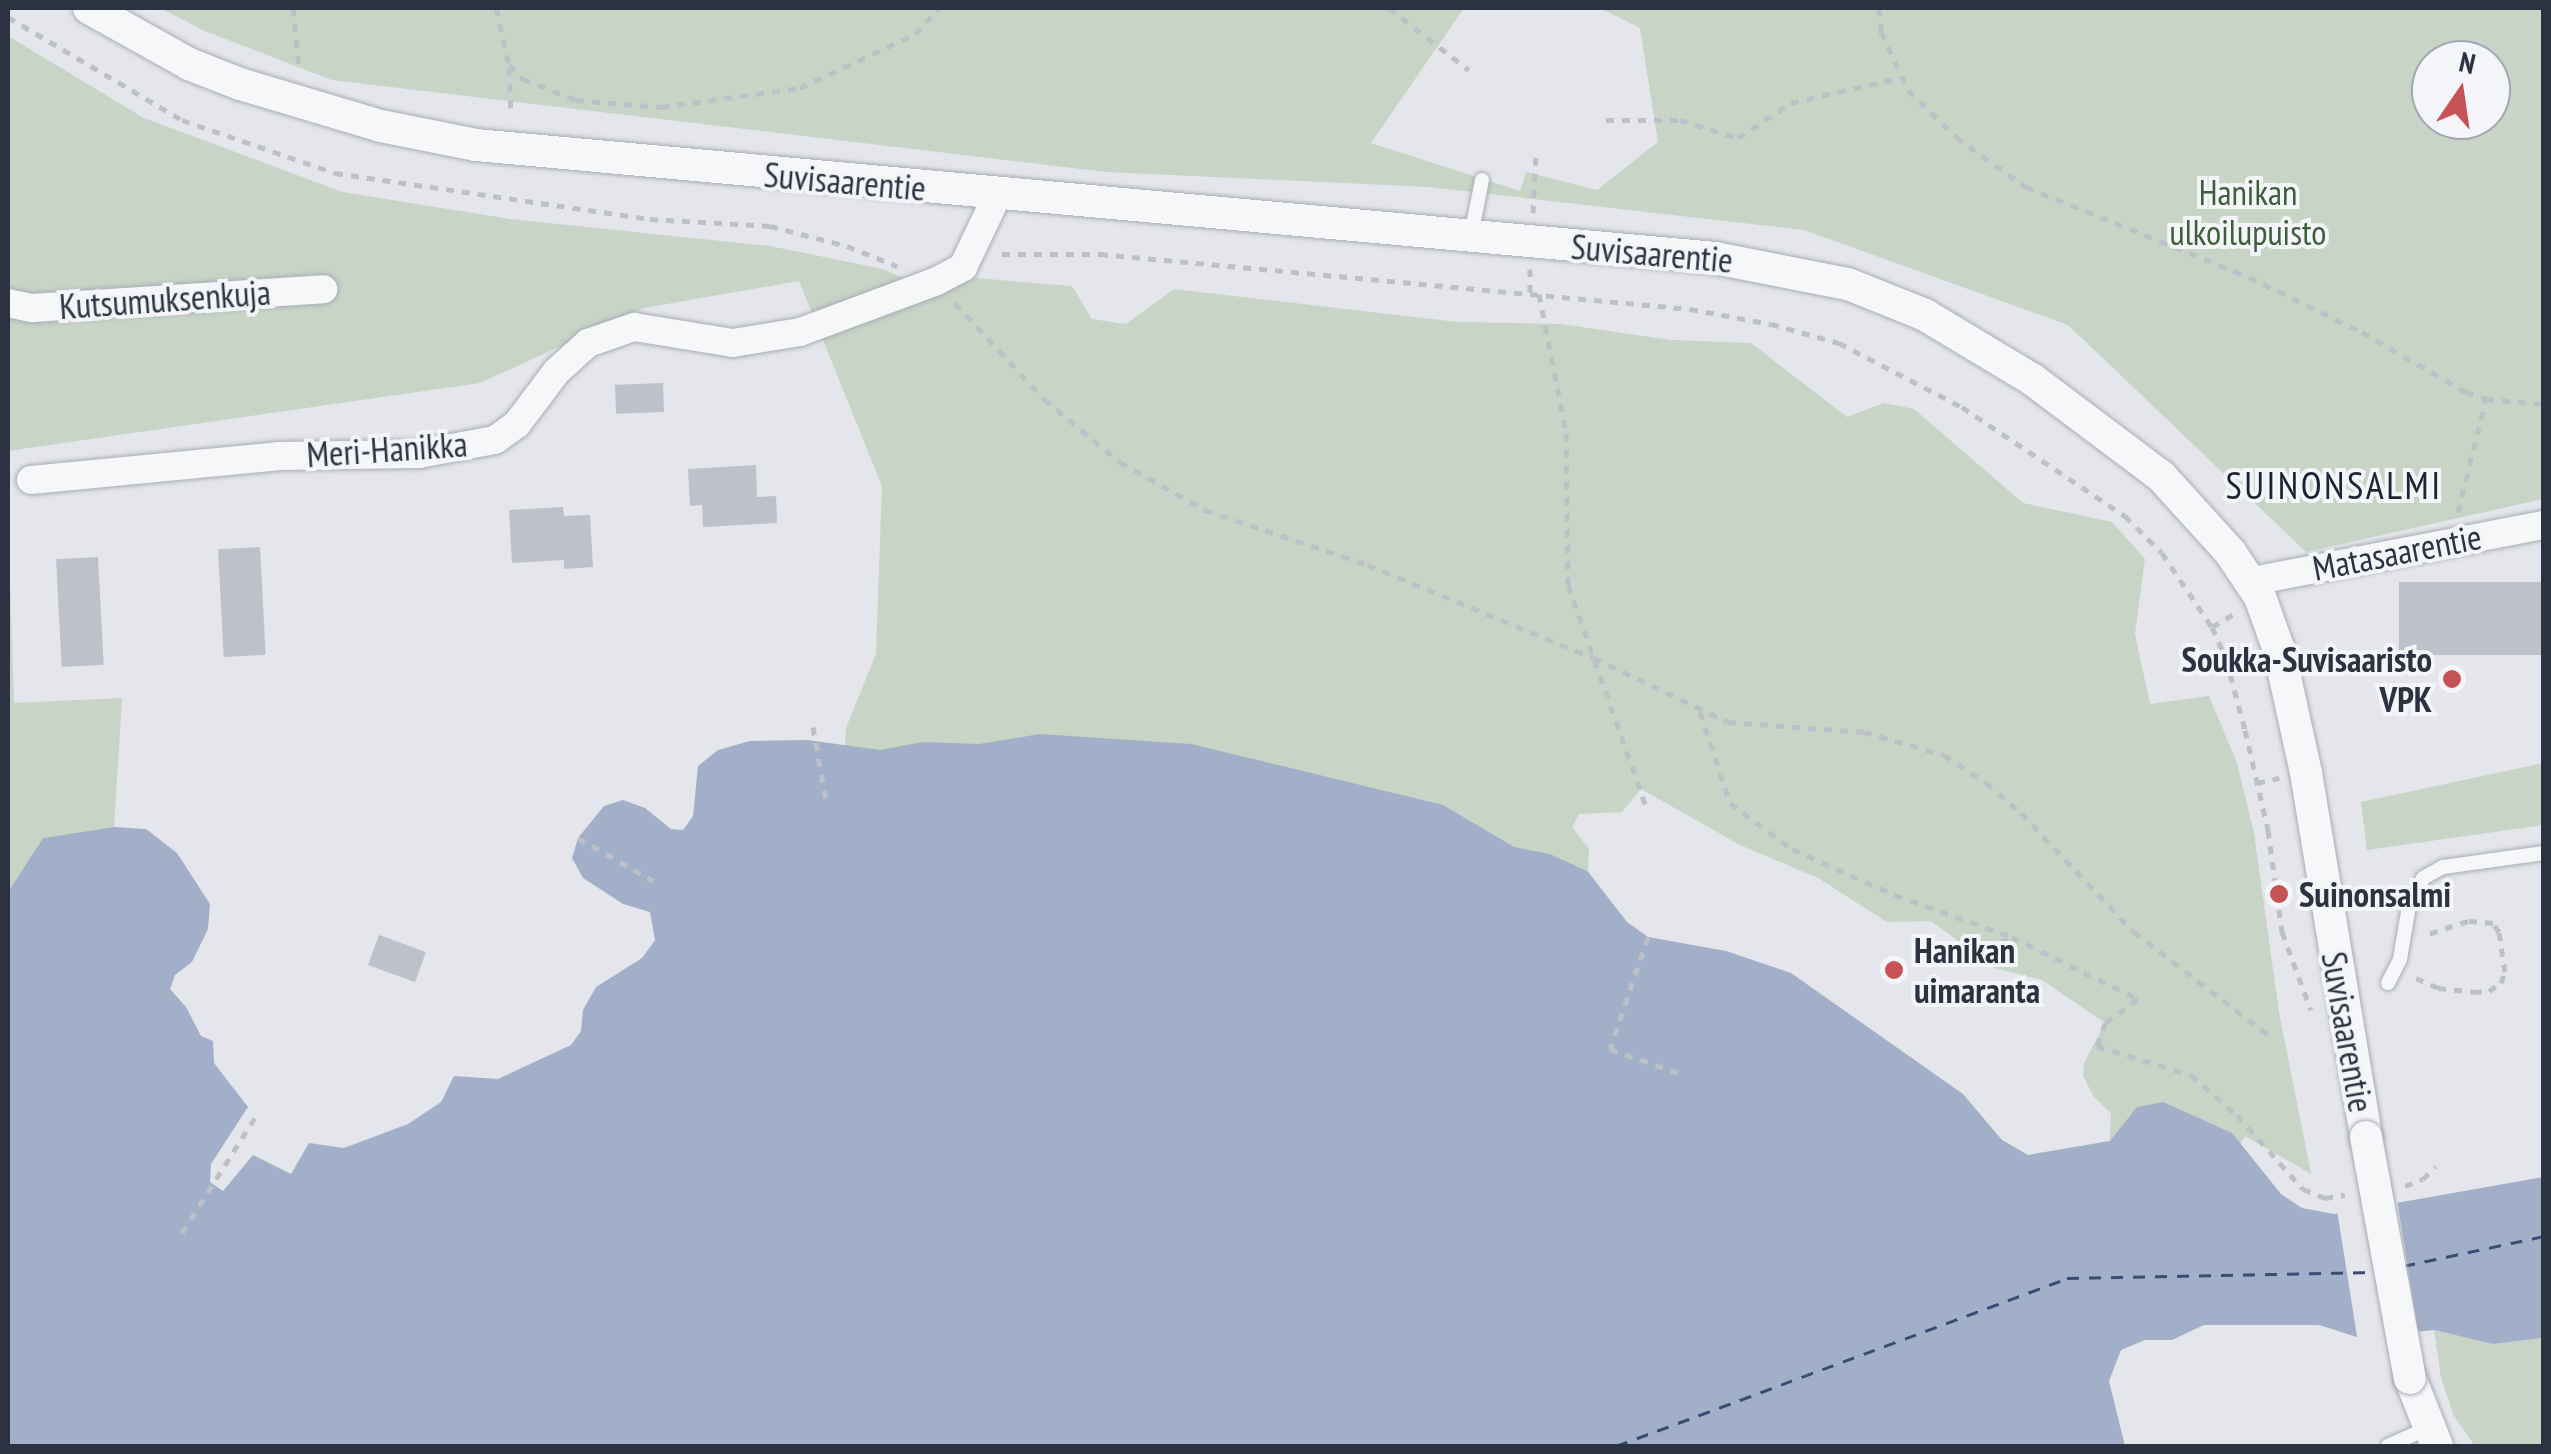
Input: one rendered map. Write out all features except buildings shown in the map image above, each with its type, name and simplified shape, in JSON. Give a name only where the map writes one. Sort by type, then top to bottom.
[{"type":"street","name":"Suvisaarentie","points":[[89,8],[189,64],[295,103],[381,126],[513,150],[1762,264],[1848,284],[1925,315],[2033,380],[2161,476],[2252,581],[2269,614],[2302,754],[2410,1378],[2433,1437]]},
{"type":"street","points":[[963,267],[998,194]]},
{"type":"street","name":"Meri-Hanikka","points":[[31,480],[278,456],[419,454],[496,440],[516,424],[556,371],[588,343],[634,327],[733,344],[800,332],[937,281],[963,267]]},
{"type":"street","name":"Kutsumuksenkuja","points":[[8,303],[32,308],[323,288]]},
{"type":"street","name":"Matasaarentie","points":[[2252,581],[2544,525]]},
{"type":"lane","points":[[1471,237],[1482,180]]},
{"type":"lane","points":[[2391,976],[2402,947],[2408,906],[2422,878],[2444,867],[2544,853]]},
{"type":"lane","points":[[2388,1446],[2433,1437]]},
{"type":"path","points":[[293,8],[300,55],[295,103]]},
{"type":"path","points":[[496,8],[508,65],[513,150]]},
{"type":"path","points":[[508,65],[523,79],[576,100],[678,105],[800,88],[915,34],[939,8]]},
{"type":"path","points":[[1389,8],[1469,70]]},
{"type":"path","points":[[1880,8],[1881,32],[1899,78],[1956,136],[2039,194],[2136,228],[2249,278],[2486,399],[2544,404]]},
{"type":"path","points":[[8,17],[182,120],[335,173],[650,219],[770,226],[847,246],[937,281],[1044,399],[1120,462],[1205,510],[1368,565],[1594,658],[1700,712],[1728,722],[1864,732],[1944,756],[1986,783],[2020,814],[2134,932],[2266,1034]]},
{"type":"path","points":[[1606,120],[1669,118],[1738,138],[1791,103],[1899,78]]},
{"type":"path","points":[[1532,224],[1536,152]]},
{"type":"path","points":[[963,267],[1017,251],[1530,292],[1690,309],[1771,324],[1839,343],[1886,364],[2014,438],[2125,516],[2162,553],[2212,627],[2226,659],[2268,830],[2282,932],[2313,1014]]},
{"type":"path","points":[[1530,266],[1530,292]]},
{"type":"path","points":[[1538,294],[1566,433],[1568,585],[1623,750],[1647,809]]},
{"type":"path","points":[[2450,540],[2486,399]]},
{"type":"path","points":[[1700,712],[1730,802],[1792,849],[1895,895],[2012,937],[2138,1000],[2106,1023],[2097,1046],[2192,1075],[2237,1115],[2303,1188],[2324,1198],[2363,1192]]},
{"type":"path","points":[[813,728],[827,806]]},
{"type":"path","points":[[578,838],[654,882]]},
{"type":"path","points":[[2391,976],[2474,992],[2488,991],[2505,972],[2500,932],[2483,920],[2440,929],[2402,947]]},
{"type":"path","points":[[1648,937],[1610,1049],[1678,1073]]},
{"type":"path","points":[[1972,957],[2012,937]]},
{"type":"path","points":[[182,1234],[258,1114]]},
{"type":"path","points":[[2401,1187],[2423,1179],[2436,1166]]},
{"type":"green space","name":"Hanikan ulkoilupuisto","points":[[160,8],[1464,8],[1371,143],[1520,191],[1526,172],[1597,190],[1658,142],[1640,28],[1600,8],[2543,8],[2543,499],[2306,552],[2068,325],[1804,230],[1429,187],[1106,172],[332,80],[205,31]]},
{"type":"green space","points":[[8,36],[144,118],[342,192],[510,219],[770,246],[883,269],[938,294],[975,278],[1072,286],[1092,319],[1126,324],[1174,289],[1458,322],[1561,324],[1671,340],[1751,343],[1847,417],[1884,403],[1914,409],[2023,503],[2112,522],[2145,559],[2135,634],[2150,704],[2209,696],[2237,763],[2254,833],[2279,1012],[2311,1174],[2245,1136],[2234,1155],[2053,1214],[2002,1140],[2028,1155],[2110,1141],[2111,1113],[2094,1097],[2083,1076],[2084,1063],[2105,1023],[2042,980],[1995,968],[1931,921],[1887,922],[1818,878],[1740,845],[1641,789],[1622,812],[1579,814],[1572,827],[1589,849],[1588,871],[1627,922],[845,746],[846,728],[876,654],[882,486],[799,281],[644,308],[480,383],[8,451]]},
{"type":"green space","points":[[8,524],[14,703],[122,698],[114,827],[43,838],[8,892]]},
{"type":"green space","points":[[2543,763],[2543,825],[2367,850],[2361,802]]},
{"type":"green space","points":[[2543,1312],[2543,1446],[2475,1446],[2454,1416],[2441,1378],[2434,1330],[2493,1344],[2542,1338]]},
{"type":"water","points":[[1040,734],[1191,744],[1443,805],[1514,847],[1550,854],[1587,871],[1627,922],[1648,937],[1726,951],[1791,973],[1963,1094],[2002,1140],[2028,1155],[2110,1141],[2137,1107],[2163,1102],[2232,1133],[2281,1194],[2302,1208],[2334,1214],[2543,1177],[2543,1338],[2493,1344],[2434,1330],[2360,1338],[2319,1325],[2204,1325],[2172,1340],[2145,1340],[2121,1350],[2109,1381],[2125,1446],[8,1446],[8,892],[43,838],[114,827],[146,829],[177,853],[210,904],[208,929],[192,962],[175,975],[170,989],[186,1007],[201,1036],[213,1041],[214,1063],[248,1107],[211,1164],[210,1182],[223,1191],[253,1155],[291,1174],[309,1143],[344,1148],[408,1124],[441,1102],[454,1076],[498,1079],[571,1045],[581,1031],[583,1010],[596,987],[642,958],[655,940],[650,912],[623,904],[583,878],[572,858],[578,838],[604,806],[623,800],[645,808],[671,829],[683,830],[693,816],[698,766],[718,750],[750,741],[807,740],[880,750],[923,742],[979,744]]},
{"type":"pier","points":[[2397,1199],[2419,1336],[2358,1346],[2337,1209]]},
{"type":"ferry route","points":[[2403,1266],[2544,1236]]},
{"type":"ferry route","points":[[1616,1446],[2067,1278],[2376,1272]]},
{"type":"place","name":"Soukka-Suvisaaristo VPK","points":[[2452,679]]},
{"type":"place","name":"Suinonsalmi","points":[[2279,894]]},
{"type":"place","name":"Hanikan uimaranta","points":[[1894,970]]},
{"type":"district","name":"SUINONSALMI","points":[[2334,485]]}]
